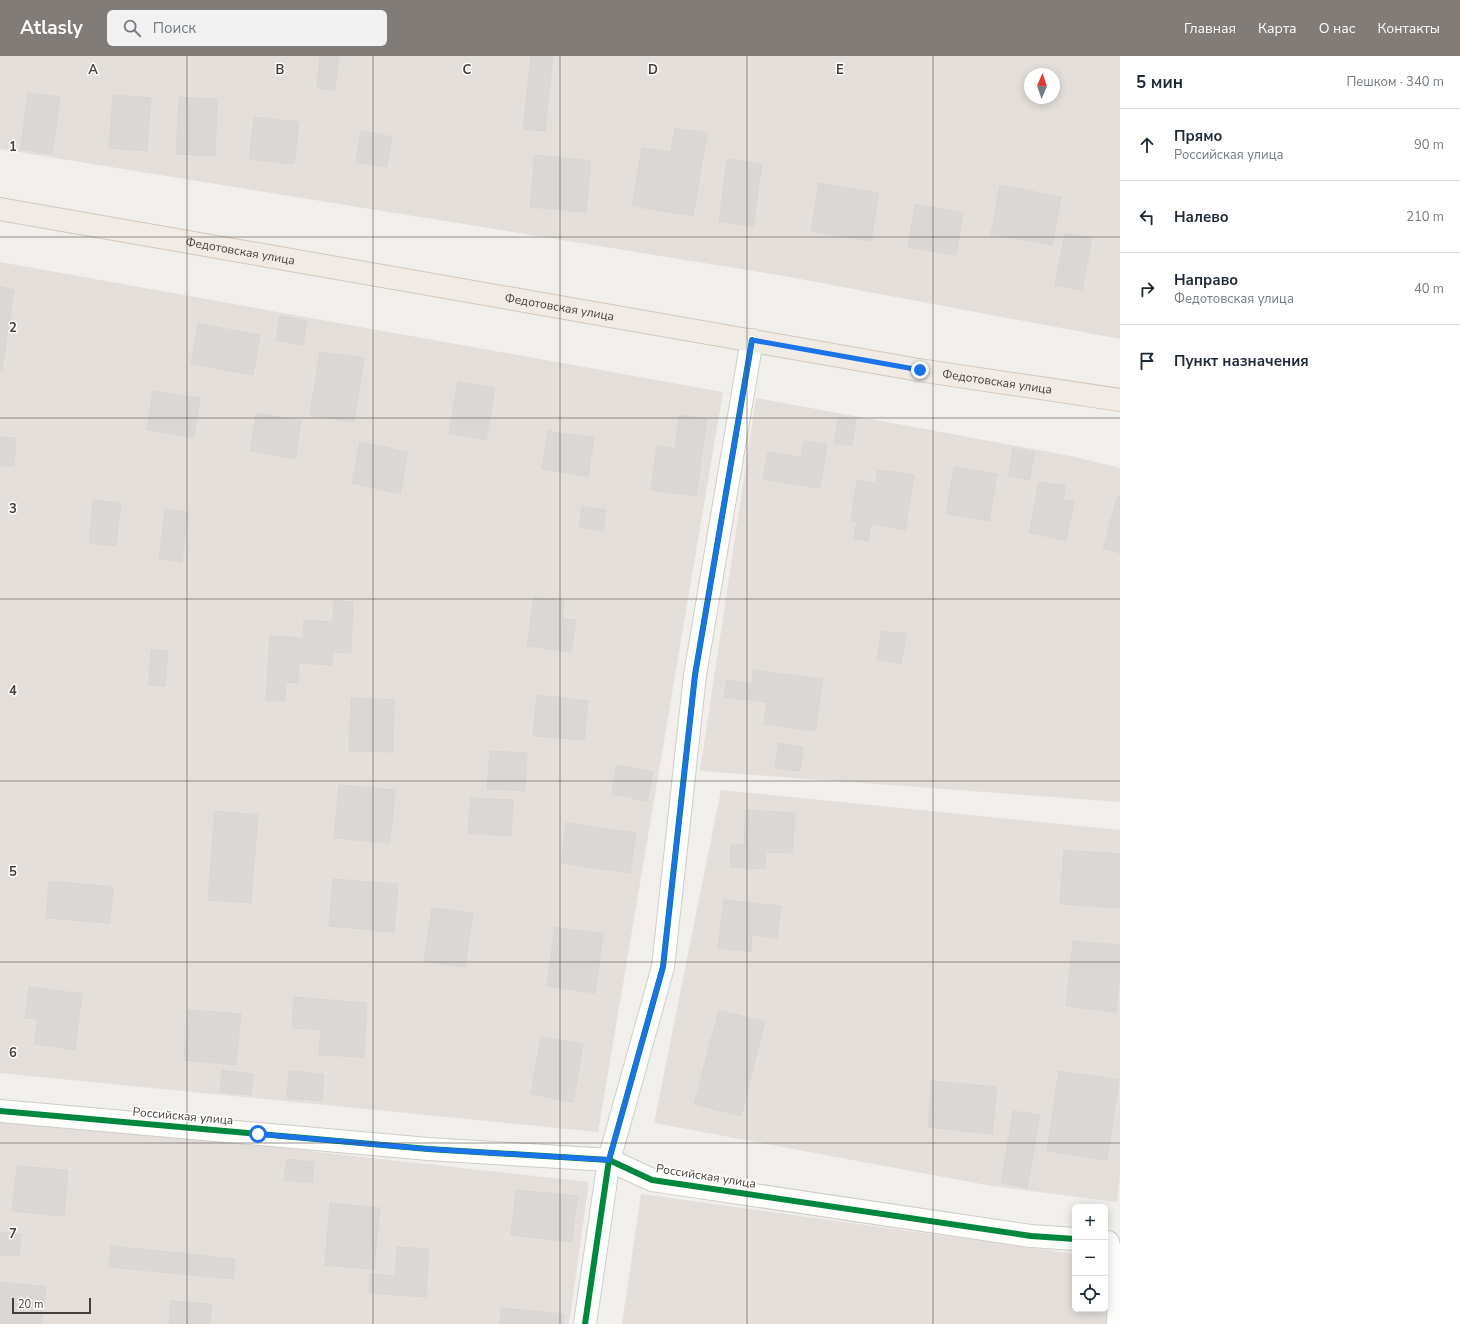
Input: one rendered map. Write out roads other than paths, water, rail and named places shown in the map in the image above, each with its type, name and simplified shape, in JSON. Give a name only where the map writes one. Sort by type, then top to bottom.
[{"type":"main road","name":"Федотовская улица","points":[[0,209],[920,370],[1120,400]]},
{"type":"street","points":[[585,1324],[609,1160],[663,966],[695,675],[752,340]]},
{"type":"street","name":"Российская улица","points":[[0,1111],[428,1149],[609,1160],[652,1180],[1023,1235],[1072,1239]]},
{"type":"street","points":[[1111,1241],[1119,1289],[1118,1324]]}]
